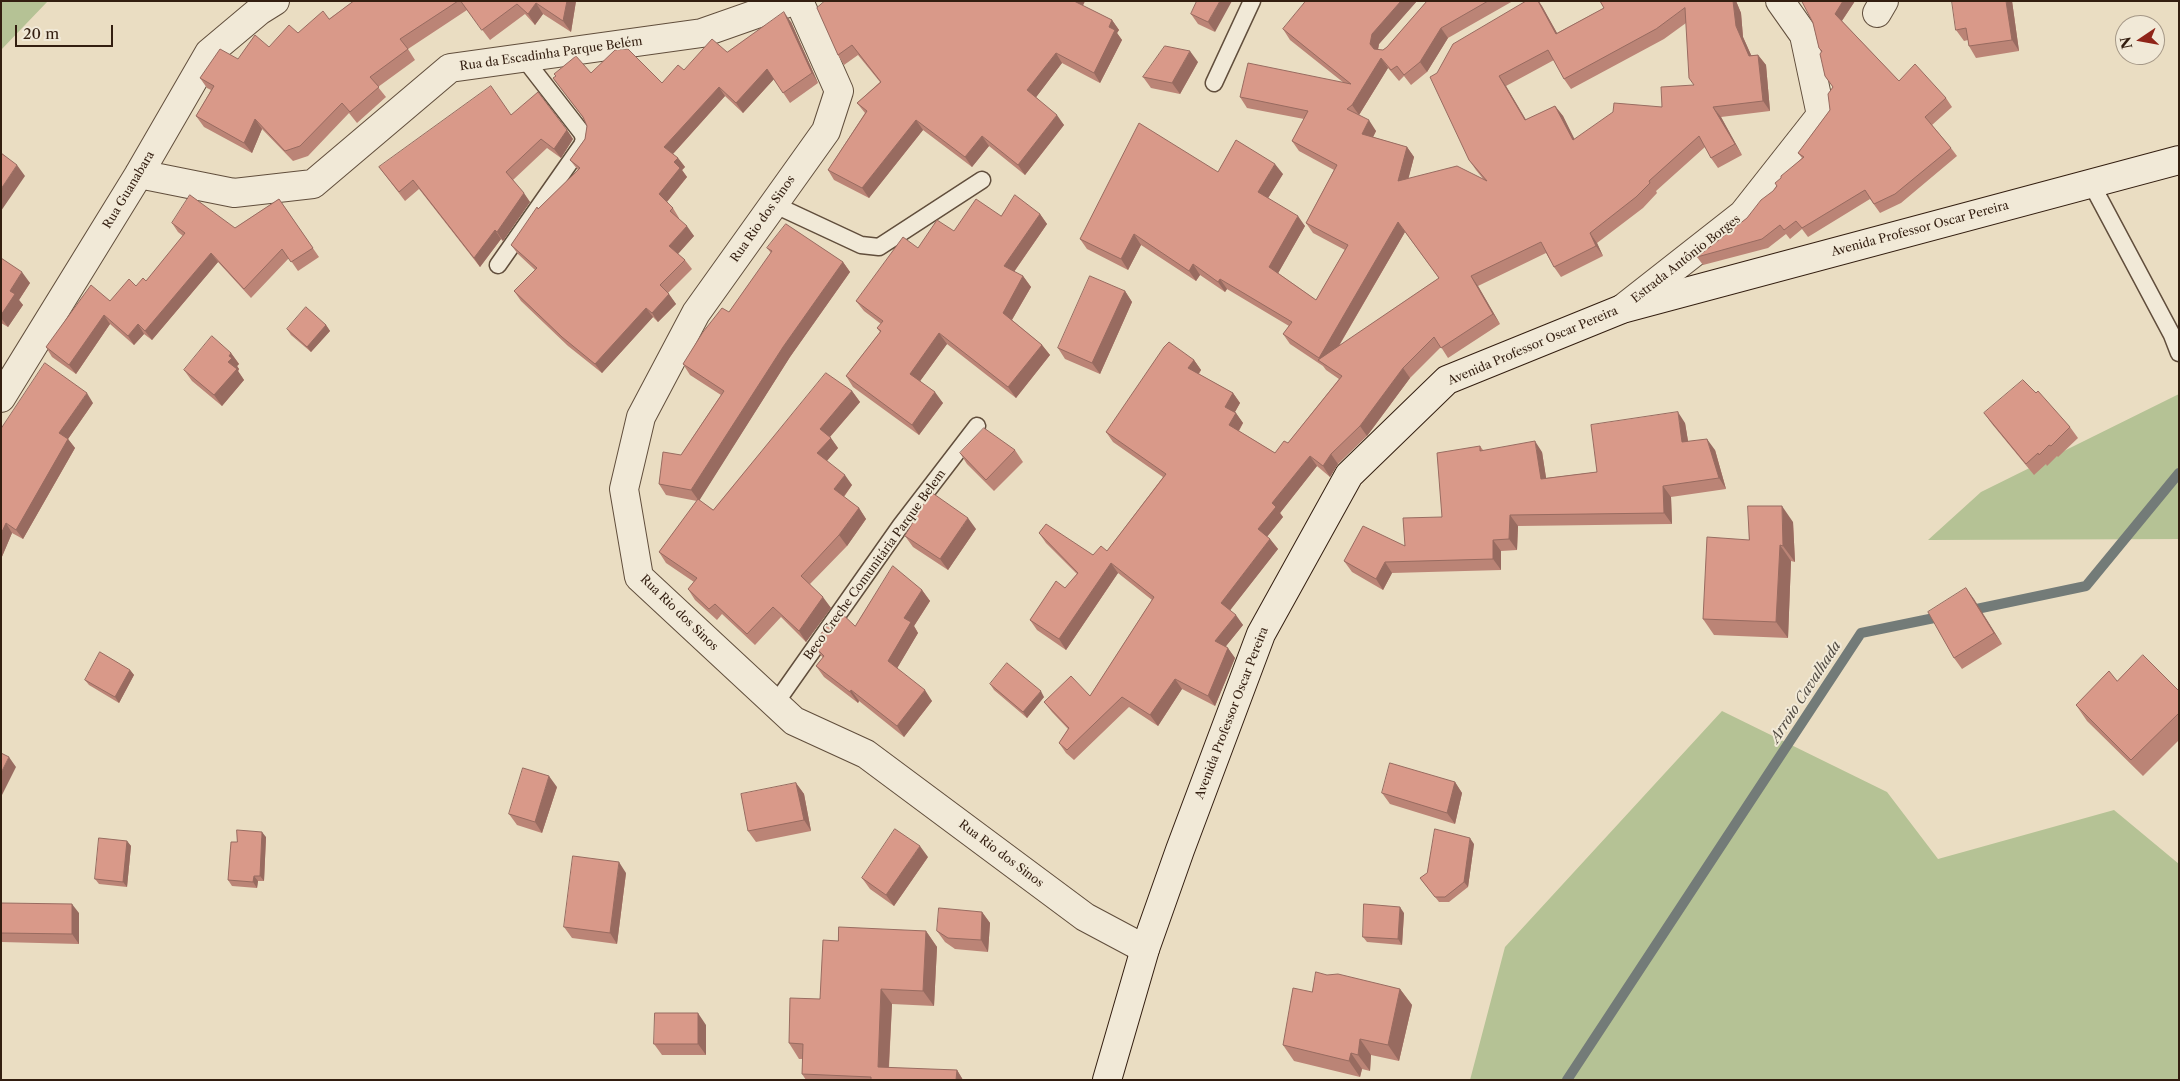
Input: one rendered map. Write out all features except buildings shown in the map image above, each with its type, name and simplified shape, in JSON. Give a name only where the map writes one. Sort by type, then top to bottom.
[{"type":"street","name":"Rua Guanabara","points":[[1,398],[139,174],[209,53],[258,12],[275,1]]},
{"type":"street","name":"Rua da Escadinha Parque Belém","points":[[139,174],[234,192],[314,184],[450,68],[702,33],[793,1]]},
{"type":"street","name":"Rua Rio dos Sinos","points":[[799,1],[839,91],[826,131],[696,313],[641,417],[624,489],[639,577],[794,721],[866,754],[1085,917],[1145,949]]},
{"type":"street","name":"Estrada Antônio Borges","points":[[1622,309],[1743,214],[1820,115],[1804,35],[1780,1]]},
{"type":"street","name":"Avenida Professor Oscar Pereira","points":[[1106,1080],[1145,949],[1261,634],[1349,475],[1447,380],[1622,309],[2179,160]]},
{"type":"lane","points":[[1214,83],[1252,1]]},
{"type":"lane","points":[[498,265],[582,145],[584,139],[582,133],[523,58]]},
{"type":"lane","points":[[773,204],[861,245],[879,248],[982,180]]},
{"type":"lane","points":[[2091,183],[2172,335],[2179,353]]},
{"type":"lane","name":"Beco Creche Comunitária Parque Belem","points":[[775,704],[902,525],[977,426]]},
{"type":"green space","points":[[1,1],[48,1],[1,50]]},
{"type":"green space","points":[[2179,394],[2179,539],[1928,540],[1981,492]]},
{"type":"green space","points":[[1722,711],[1887,792],[1938,859],[2114,810],[2179,864],[2179,1080],[1470,1080],[1505,947]]},
{"type":"waterway","name":"Arroio Cavalhada","points":[[1967,611],[2086,586],[2179,473]]},
{"type":"waterway","name":"Arroio Cavalhada","points":[[1567,1080],[1861,633],[1944,616]]}]
